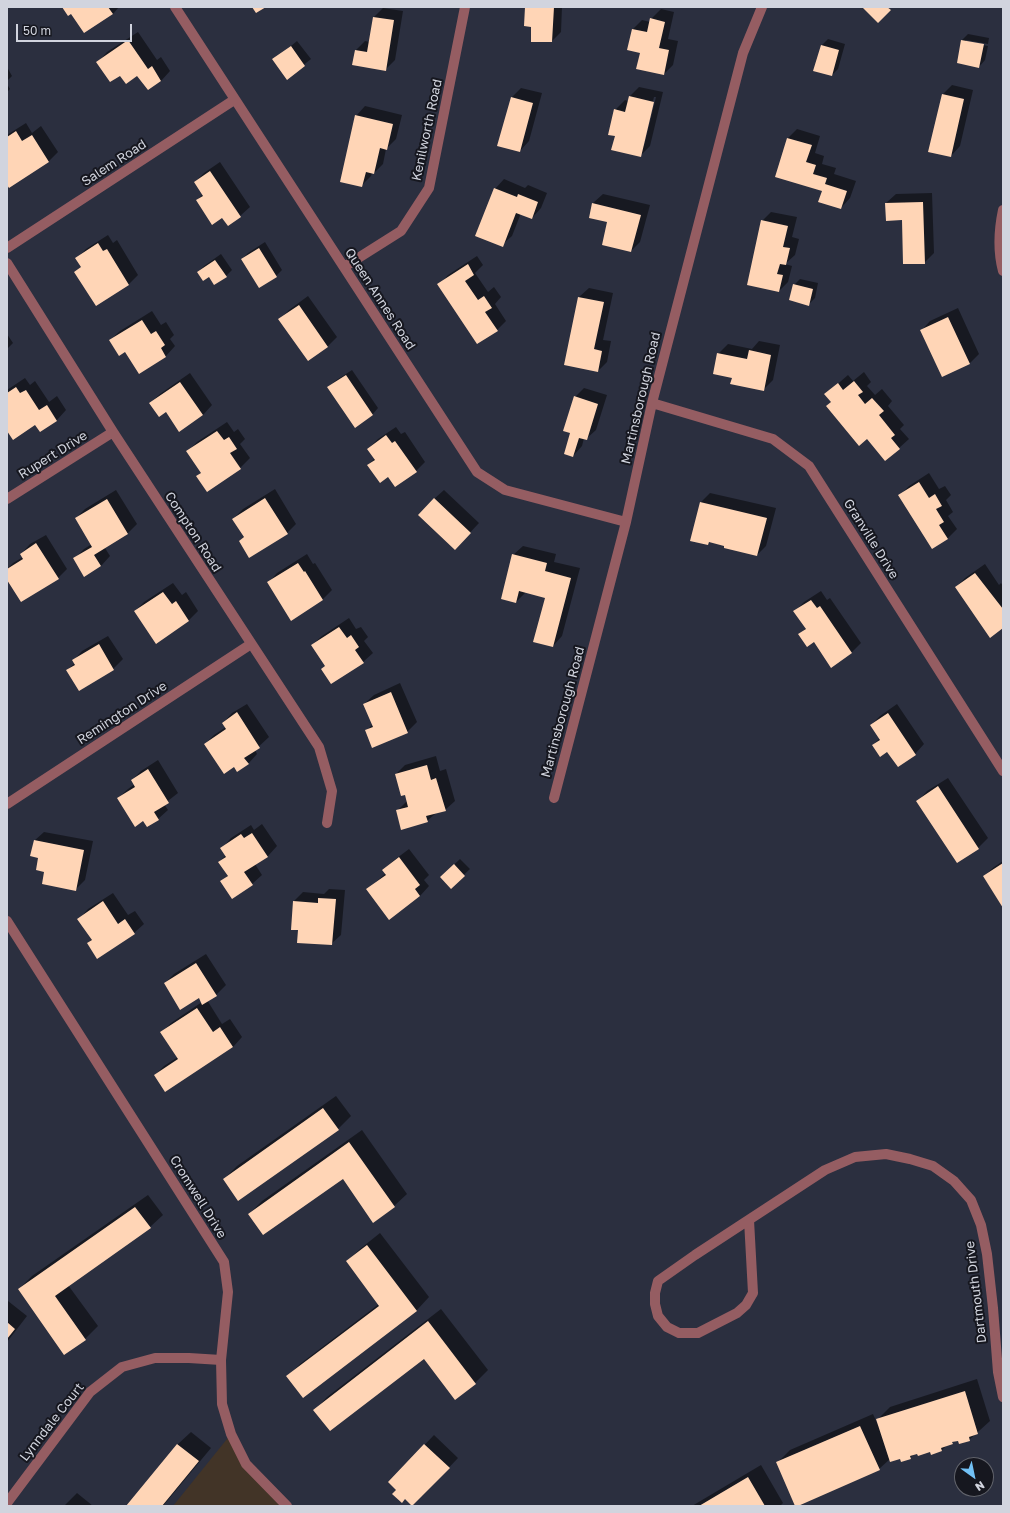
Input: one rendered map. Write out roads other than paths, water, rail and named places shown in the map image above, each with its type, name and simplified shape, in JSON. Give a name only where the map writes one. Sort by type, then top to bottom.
[{"type":"street","name":"Queen Annes Road","points":[[175,7],[477,472],[505,490],[626,522]]},
{"type":"street","name":"Kenilworth Road","points":[[344,267],[401,231],[429,188],[466,7]]},
{"type":"street","name":"Martinsborough Road","points":[[554,798],[626,522],[652,403],[743,53],[762,7]]},
{"type":"street","name":"Salem Road","points":[[7,248],[234,100]]},
{"type":"street","points":[[1003,210],[1000,224],[1001,264],[1003,271]]},
{"type":"street","name":"Compton Road","points":[[7,263],[113,432],[319,747],[332,791],[327,823]]},
{"type":"street","name":"Granville Drive","points":[[652,403],[773,439],[809,466],[1003,771]]},
{"type":"street","name":"Rupert Drive","points":[[7,499],[113,432]]},
{"type":"street","name":"Remington Drive","points":[[7,804],[251,644]]},
{"type":"street","name":"Cromwell Drive","points":[[7,921],[224,1262],[228,1292],[221,1360],[222,1404],[231,1434],[246,1464],[287,1506]]},
{"type":"street","name":"Dartmouth Drive","points":[[749,1220],[753,1293],[746,1305],[736,1313],[698,1333],[679,1333],[668,1327],[658,1316],[655,1304],[655,1293],[658,1281],[695,1255],[825,1170],[855,1157],[886,1154],[933,1166],[954,1180],[971,1200],[981,1225],[987,1254],[998,1372],[1003,1396]]},
{"type":"street","name":"Lynndale Court","points":[[7,1503],[90,1392],[122,1367],[155,1358],[221,1360]]}]
